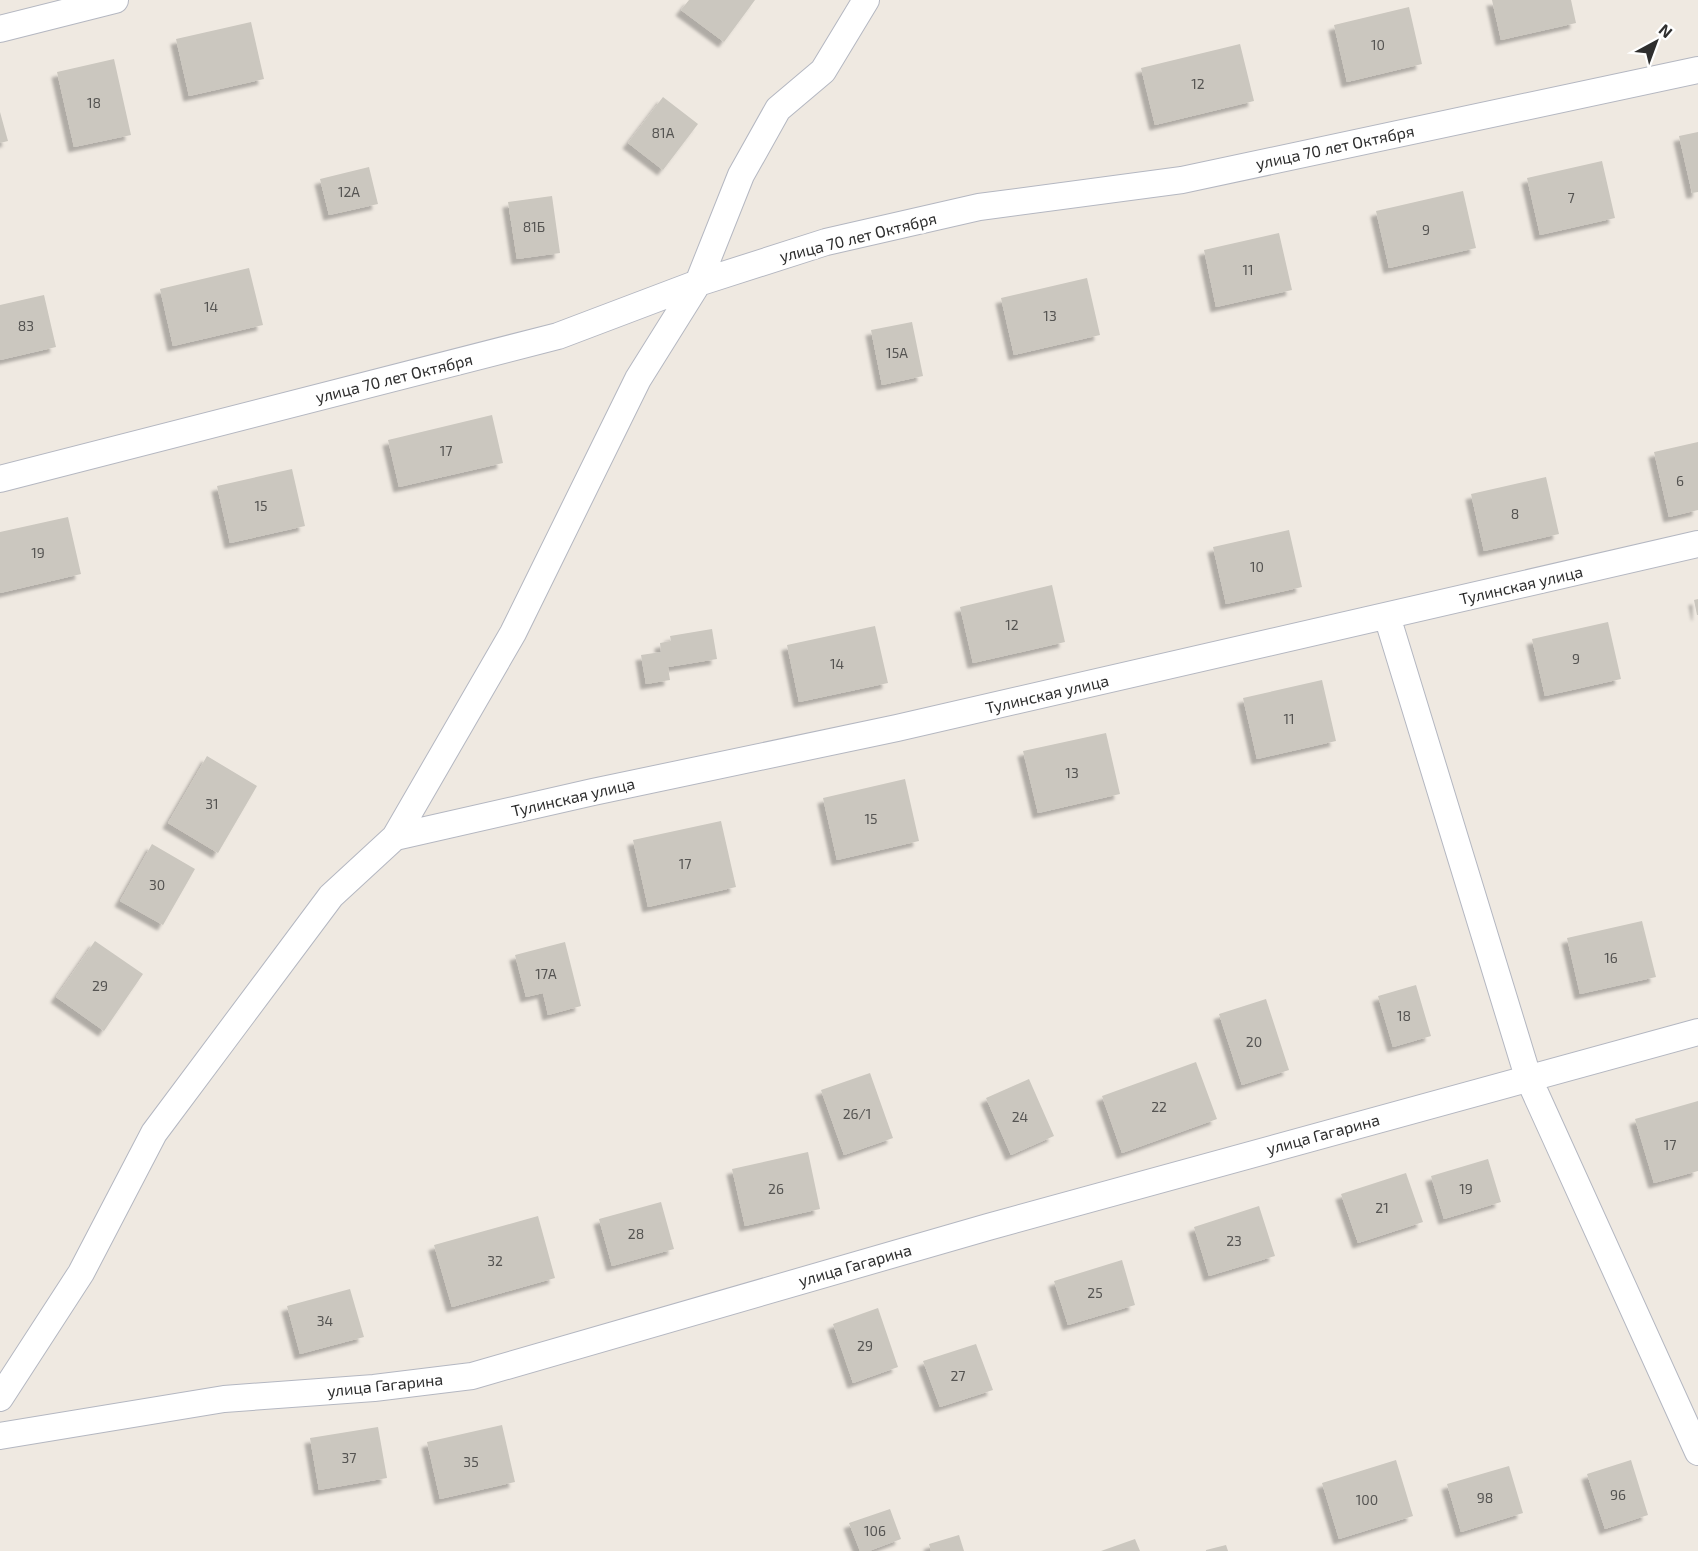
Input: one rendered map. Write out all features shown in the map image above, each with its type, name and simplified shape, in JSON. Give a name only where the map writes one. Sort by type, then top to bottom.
[{"type":"street","points":[[0,29],[116,0]]},
{"type":"street","points":[[0,1398],[81,1274],[154,1133],[331,896],[395,837],[513,633],[638,379],[698,283],[741,175],[778,109],[824,71],[866,0]]},
{"type":"street","name":"улица 70 лет Октября","points":[[0,479],[558,336],[698,283],[826,242],[979,207],[1182,180],[1698,70]]},
{"type":"street","name":"Тулинская улица","points":[[395,837],[897,728],[1698,544]]},
{"type":"street","points":[[1387,616],[1528,1077],[1698,1452]]},
{"type":"street","name":"улица Гагарина","points":[[0,1436],[224,1399],[374,1388],[472,1376],[988,1227],[1698,1032]]},
{"type":"building","points":[[689,0],[755,0],[724,42],[681,10]]},
{"type":"building","points":[[1492,0],[1571,0],[1576,23],[1501,40]]},
{"type":"building","points":[[1409,7],[1422,64],[1347,82],[1334,25]]},
{"type":"building","points":[[251,22],[264,79],[189,96],[176,39]]},
{"type":"building","points":[[1240,44],[1254,101],[1155,125],[1141,68]]},
{"type":"building","points":[[114,59],[131,135],[74,147],[57,72]]},
{"type":"building","points":[[663,97],[698,124],[663,170],[628,143]]},
{"type":"building","points":[[0,112],[8,141],[0,143]]},
{"type":"building","points":[[1698,132],[1698,192],[1692,193],[1679,136]]},
{"type":"building","points":[[1602,161],[1615,218],[1540,235],[1527,178]]},
{"type":"building","points":[[369,167],[378,204],[329,215],[320,179]]},
{"type":"building","points":[[1463,191],[1476,248],[1389,268],[1376,211]]},
{"type":"building","points":[[552,196],[560,253],[517,259],[508,202]]},
{"type":"building","points":[[1279,233],[1292,290],[1216,307],[1204,250]]},
{"type":"building","points":[[249,268],[263,325],[173,346],[160,289]]},
{"type":"building","points":[[1087,278],[1100,335],[1014,355],[1001,298]]},
{"type":"building","points":[[44,295],[56,347],[0,360],[0,305]]},
{"type":"building","points":[[912,322],[923,376],[882,385],[871,330]]},
{"type":"building","points":[[492,415],[503,463],[399,487],[388,440]]},
{"type":"building","points":[[1698,442],[1698,510],[1669,517],[1654,452]]},
{"type":"building","points":[[292,469],[305,526],[230,543],[217,486]]},
{"type":"building","points":[[1546,477],[1559,534],[1484,551],[1471,494]]},
{"type":"building","points":[[68,517],[81,574],[0,593],[0,532]]},
{"type":"building","points":[[1289,530],[1302,587],[1226,604],[1213,547]]},
{"type":"building","points":[[1052,585],[1065,642],[973,663],[960,607]]},
{"type":"building","points":[[1698,599],[1698,615],[1697,615],[1694,600]]},
{"type":"building","points":[[1608,622],[1621,679],[1545,696],[1532,639]]},
{"type":"building","points":[[875,626],[888,683],[799,702],[787,645]]},
{"type":"building","points":[[712,629],[717,659],[668,667],[670,680],[646,684],[641,655],[661,652],[660,643],[671,641],[670,636]]},
{"type":"building","points":[[1322,680],[1336,741],[1257,759],[1243,698]]},
{"type":"building","points":[[1106,733],[1120,794],[1038,813],[1023,751]]},
{"type":"building","points":[[207,756],[257,786],[218,853],[168,823]]},
{"type":"building","points":[[905,779],[919,841],[837,860],[823,798]]},
{"type":"building","points":[[721,821],[736,887],[648,907],[633,840]]},
{"type":"building","points":[[152,844],[195,869],[163,925],[120,901]]},
{"type":"building","points":[[1642,921],[1656,977],[1580,994],[1567,938]]},
{"type":"building","points":[[95,941],[143,974],[104,1031],[56,997]]},
{"type":"building","points":[[565,942],[581,1006],[548,1015],[543,993],[526,997],[515,955]]},
{"type":"building","points":[[1416,985],[1431,1036],[1393,1047],[1378,996]]},
{"type":"building","points":[[1266,999],[1289,1070],[1242,1085],[1219,1014]]},
{"type":"building","points":[[1196,1062],[1217,1119],[1122,1153],[1102,1096]]},
{"type":"building","points":[[870,1073],[893,1138],[844,1155],[821,1090]]},
{"type":"building","points":[[1029,1079],[1054,1136],[1011,1155],[986,1098]]},
{"type":"building","points":[[1698,1101],[1698,1171],[1654,1183],[1635,1119]]},
{"type":"building","points":[[808,1152],[820,1209],[745,1226],[732,1169]]},
{"type":"building","points":[[1488,1159],[1501,1202],[1444,1219],[1431,1176]]},
{"type":"building","points":[[1406,1173],[1423,1222],[1358,1243],[1341,1194]]},
{"type":"building","points":[[661,1202],[674,1249],[612,1266],[599,1219]]},
{"type":"building","points":[[1259,1206],[1275,1256],[1209,1276],[1194,1227]]},
{"type":"building","points":[[538,1216],[555,1278],[452,1307],[434,1245]]},
{"type":"building","points":[[1122,1260],[1135,1305],[1068,1325],[1054,1281]]},
{"type":"building","points":[[350,1289],[364,1337],[300,1354],[287,1306]]},
{"type":"building","points":[[878,1308],[898,1367],[853,1383],[833,1324]]},
{"type":"building","points":[[976,1344],[993,1390],[940,1407],[923,1361]]},
{"type":"building","points":[[502,1425],[515,1482],[440,1499],[427,1442]]},
{"type":"building","points":[[378,1427],[387,1478],[319,1490],[310,1438]]},
{"type":"building","points":[[1396,1460],[1413,1516],[1339,1539],[1322,1483]]},
{"type":"building","points":[[1631,1460],[1648,1515],[1605,1529],[1587,1474]]},
{"type":"building","points":[[1509,1466],[1523,1513],[1461,1532],[1447,1484]]},
{"type":"building","points":[[890,1509],[901,1539],[869,1551],[860,1551],[849,1523]]},
{"type":"building","points":[[959,1535],[964,1551],[931,1551],[929,1544]]},
{"type":"building","points":[[1135,1539],[1140,1551],[1101,1551]]},
{"type":"building","points":[[1226,1545],[1228,1551],[1206,1551],[1206,1550]]}]
